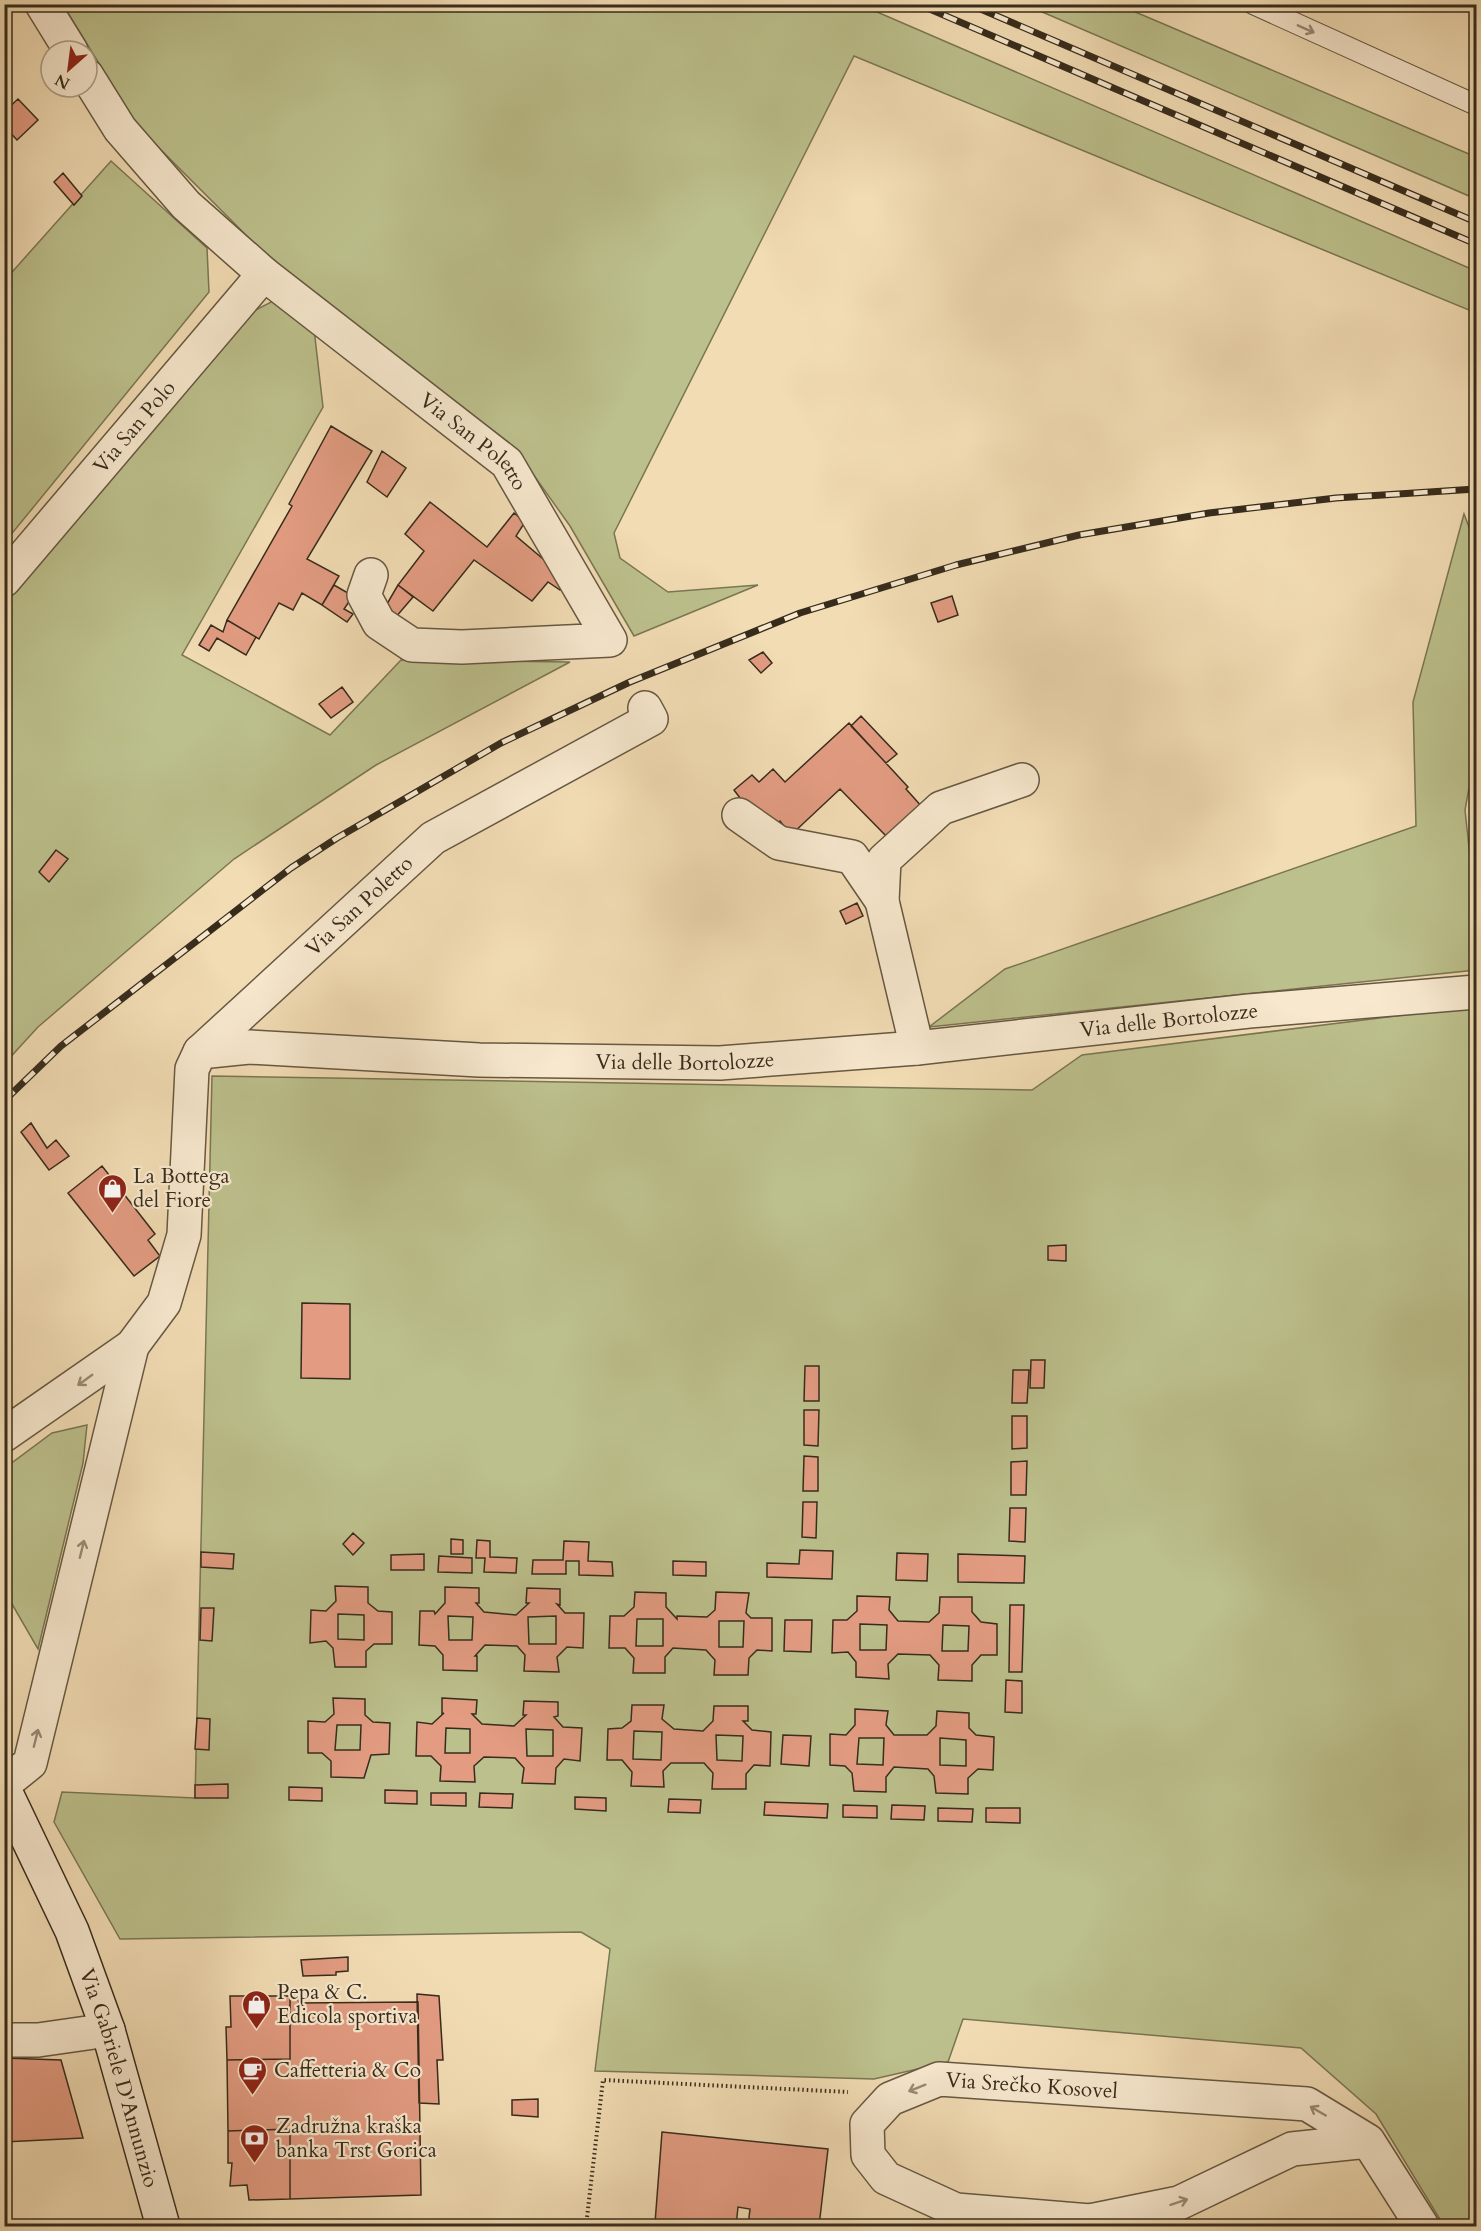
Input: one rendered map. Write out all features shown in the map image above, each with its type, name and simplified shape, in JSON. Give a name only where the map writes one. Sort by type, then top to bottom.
[{"type":"street","points":[[42,4],[64,39]]},
{"type":"street","name":"Via San Poletto","points":[[99,95],[120,129],[186,205],[264,274],[507,463],[610,640],[462,647],[412,645],[379,623],[364,595],[371,575]]},
{"type":"street","name":"Via San Polo","points":[[4,580],[264,274]]},
{"type":"street","name":"Via San Poletto","points":[[200,1052],[433,838],[651,719],[645,708]]},
{"type":"street","points":[[917,1048],[882,901],[884,860],[941,808],[1022,780]]},
{"type":"street","points":[[739,815],[779,843],[852,857],[882,901]]},
{"type":"street","name":"Via delle Bortolozze","points":[[200,1052],[249,1047],[479,1060],[720,1063],[917,1048],[1249,1011],[1476,992]]},
{"type":"street","points":[[4,1435],[132,1346],[164,1303],[184,1235],[192,1069],[200,1052]]},
{"type":"street","points":[[4,1784],[30,1763],[132,1346]]},
{"type":"street","name":"Via Gabriele D'Annunzio","points":[[4,1789],[72,1931],[108,2030],[163,2226]]},
{"type":"street","points":[[4,2040],[38,2040],[108,2030]]},
{"type":"street","name":"Via Srečko Kosovel","points":[[1368,2140],[1292,2150],[1179,2203],[1090,2221],[956,2210],[886,2178],[868,2155],[867,2124],[890,2099],[939,2079],[1307,2104],[1368,2140],[1422,2226]]},
{"type":"lane","points":[[1253,4],[1476,105]]},
{"type":"path","points":[[586,2226],[603,2080],[900,2095]]},
{"type":"green space","points":[[63,5],[861,5],[1476,271],[1476,313],[854,56],[614,533],[620,558],[668,592],[758,585],[634,636],[570,526],[513,446],[267,256],[138,127],[99,64],[99,39],[84,39]]},
{"type":"green space","points":[[1026,5],[1119,5],[1476,157],[1476,199]]},
{"type":"green space","points":[[111,161],[207,248],[209,292],[5,542],[5,280]]},
{"type":"green space","points":[[273,301],[314,329],[323,407],[182,655],[330,735],[401,660],[570,662],[376,765],[234,859],[38,1027],[5,1063],[5,604],[240,318]]},
{"type":"green space","points":[[1464,514],[1476,545],[1476,749],[1465,810],[1472,875],[1476,886],[1476,970],[929,1027],[1005,969],[1416,826],[1413,702]]},
{"type":"green space","points":[[1476,1006],[1476,2226],[1444,2226],[1376,2114],[1301,2048],[963,2019],[948,2062],[874,2079],[595,2071],[610,1949],[581,1932],[120,1939],[54,1822],[62,1792],[195,1798],[212,1076],[1032,1090],[1082,1055]]},
{"type":"green space","points":[[87,1425],[83,1463],[38,1649],[5,1592],[5,1468],[52,1433]]},
{"type":"building","points":[[18,99],[38,120],[17,140],[4,126],[4,112]]},
{"type":"building","points":[[63,173],[82,196],[74,205],[54,182]]},
{"type":"building","points":[[331,426],[372,451],[307,559],[339,576],[322,605],[302,593],[293,610],[279,603],[259,639],[227,620],[292,506],[289,504]]},
{"type":"building","points":[[382,451],[406,468],[387,497],[367,482]]},
{"type":"building","points":[[430,502],[487,547],[514,513],[525,522],[516,536],[568,580],[560,590],[548,582],[532,601],[474,560],[433,611],[398,585],[424,551],[405,534]]},
{"type":"building","points":[[334,585],[353,596],[344,609],[353,614],[347,622],[322,605]]},
{"type":"building","points":[[398,585],[413,597],[395,618],[384,609]]},
{"type":"building","points":[[952,596],[958,615],[938,622],[931,603]]},
{"type":"building","points":[[227,620],[256,637],[246,655],[217,638],[209,651],[199,645],[211,625],[223,632]]},
{"type":"building","points":[[763,652],[772,663],[761,673],[749,660]]},
{"type":"building","points":[[342,687],[353,702],[331,718],[319,704]]},
{"type":"building","points":[[861,716],[897,754],[886,763],[851,726]]},
{"type":"building","points":[[849,723],[908,787],[906,789],[923,808],[889,839],[840,789],[791,835],[780,821],[766,832],[734,790],[752,775],[759,782],[773,769],[785,782]]},
{"type":"building","points":[[56,850],[68,859],[49,882],[39,872]]},
{"type":"building","points":[[857,903],[863,916],[846,924],[840,911]]},
{"type":"building","points":[[4,1038],[11,1046],[4,1053]]},
{"type":"building","points":[[31,1123],[47,1148],[56,1140],[69,1156],[49,1170],[21,1132]]},
{"type":"building","name":"La Bottega del Fiore","points":[[102,1166],[155,1234],[148,1240],[160,1256],[134,1276],[68,1193]]},
{"type":"building","points":[[1066,1245],[1066,1261],[1048,1260],[1048,1246]]},
{"type":"building","points":[[302,1303],[350,1304],[350,1379],[301,1378]]},
{"type":"building","points":[[1031,1360],[1045,1360],[1044,1388],[1030,1388]]},
{"type":"building","points":[[805,1366],[819,1366],[819,1401],[804,1401]]},
{"type":"building","points":[[1013,1370],[1029,1370],[1027,1403],[1012,1403]]},
{"type":"building","points":[[804,1410],[819,1410],[818,1446],[804,1445]]},
{"type":"building","points":[[1012,1416],[1027,1416],[1027,1448],[1012,1449]]},
{"type":"building","points":[[804,1456],[818,1457],[818,1491],[803,1491]]},
{"type":"building","points":[[1027,1461],[1026,1495],[1011,1495],[1011,1462]]},
{"type":"building","points":[[803,1502],[817,1502],[816,1538],[802,1537]]},
{"type":"building","points":[[1010,1508],[1026,1508],[1025,1542],[1009,1541]]},
{"type":"building","points":[[353,1533],[364,1543],[353,1555],[343,1544]]},
{"type":"building","points":[[451,1539],[463,1540],[463,1554],[451,1554]]},
{"type":"building","points":[[477,1540],[490,1541],[490,1557],[517,1558],[516,1573],[484,1572],[485,1558],[476,1558]]},
{"type":"building","points":[[564,1541],[589,1542],[588,1561],[612,1562],[613,1576],[579,1575],[579,1561],[566,1561],[566,1574],[532,1574],[533,1560],[563,1560]]},
{"type":"building","points":[[800,1550],[833,1551],[832,1579],[767,1577],[767,1563],[799,1564]]},
{"type":"building","points":[[201,1552],[234,1554],[233,1569],[201,1567]]},
{"type":"building","points":[[897,1553],[928,1554],[927,1581],[896,1580]]},
{"type":"building","points":[[424,1554],[424,1570],[391,1570],[391,1555]]},
{"type":"building","points":[[958,1554],[1025,1556],[1024,1583],[958,1582]]},
{"type":"building","points":[[439,1556],[472,1558],[472,1573],[438,1572]]},
{"type":"building","points":[[673,1561],[706,1562],[706,1576],[673,1575]]},
{"type":"building","points":[[335,1586],[368,1587],[368,1603],[378,1611],[392,1612],[392,1644],[374,1644],[366,1651],[366,1667],[335,1667],[333,1648],[326,1641],[310,1643],[311,1610],[326,1611],[336,1601]],"holes":[[[338,1614],[364,1615],[364,1640],[338,1639]]]},
{"type":"building","points":[[445,1587],[479,1588],[479,1603],[476,1603],[484,1612],[516,1615],[529,1603],[526,1603],[527,1588],[560,1589],[560,1605],[557,1604],[565,1613],[584,1613],[583,1648],[567,1647],[557,1657],[559,1672],[524,1671],[525,1655],[517,1646],[485,1645],[475,1656],[477,1656],[477,1671],[443,1670],[443,1655],[435,1646],[419,1645],[420,1611],[434,1611],[435,1614],[445,1603]],"holes":[[[448,1616],[473,1617],[472,1640],[449,1640]],[[556,1616],[556,1644],[529,1644],[528,1617]]]},
{"type":"building","points":[[635,1592],[666,1593],[666,1607],[677,1619],[677,1616],[707,1617],[715,1610],[716,1592],[749,1593],[746,1613],[751,1618],[772,1618],[772,1651],[757,1650],[749,1658],[748,1675],[714,1675],[715,1660],[706,1650],[673,1648],[665,1657],[665,1673],[633,1673],[634,1658],[625,1648],[609,1648],[610,1616],[624,1616],[634,1607]],"holes":[[[637,1619],[663,1619],[663,1646],[636,1646]],[[719,1621],[744,1621],[743,1647],[719,1647]]]},
{"type":"building","points":[[857,1596],[890,1597],[889,1610],[898,1621],[929,1622],[939,1613],[940,1597],[972,1597],[972,1612],[981,1622],[997,1624],[997,1655],[981,1655],[972,1665],[972,1681],[938,1680],[939,1665],[930,1655],[898,1654],[888,1664],[889,1679],[856,1677],[856,1662],[848,1652],[832,1653],[833,1620],[847,1620],[857,1611]],"holes":[[[860,1624],[887,1625],[886,1650],[860,1650]],[[943,1625],[969,1626],[968,1651],[942,1651]]]},
{"type":"building","points":[[1010,1605],[1024,1605],[1022,1672],[1009,1672]]},
{"type":"building","points":[[201,1608],[214,1608],[212,1641],[200,1640]]},
{"type":"building","points":[[785,1620],[812,1620],[811,1652],[784,1651]]},
{"type":"building","points":[[1006,1680],[1022,1681],[1022,1713],[1005,1712]]},
{"type":"building","points":[[333,1698],[365,1699],[365,1715],[373,1722],[390,1723],[389,1754],[371,1755],[364,1778],[331,1777],[331,1761],[322,1753],[308,1753],[308,1721],[325,1722],[334,1714]],"holes":[[[337,1725],[361,1725],[360,1750],[335,1750]]]},
{"type":"building","points":[[442,1698],[477,1700],[476,1714],[472,1714],[482,1724],[514,1726],[526,1715],[523,1715],[524,1701],[558,1702],[558,1716],[554,1717],[563,1727],[582,1728],[580,1761],[564,1759],[556,1768],[555,1784],[522,1783],[524,1768],[515,1758],[484,1757],[474,1766],[475,1782],[440,1781],[441,1766],[431,1756],[416,1756],[417,1722],[432,1724],[444,1713],[442,1714]],"holes":[[[446,1728],[470,1729],[470,1753],[445,1753]],[[526,1729],[553,1730],[553,1756],[527,1756]]]},
{"type":"building","points":[[632,1705],[664,1705],[662,1719],[674,1729],[703,1731],[713,1721],[714,1706],[748,1706],[748,1721],[743,1721],[752,1730],[771,1732],[770,1766],[754,1765],[746,1774],[746,1789],[712,1789],[713,1773],[704,1763],[671,1763],[663,1771],[664,1787],[631,1786],[632,1772],[622,1760],[607,1760],[608,1729],[622,1728],[631,1721]],"holes":[[[634,1731],[662,1732],[661,1760],[633,1759]],[[716,1735],[743,1736],[742,1761],[717,1760]]]},
{"type":"building","points":[[855,1709],[888,1711],[886,1725],[894,1735],[927,1735],[936,1726],[937,1711],[969,1713],[969,1728],[976,1735],[994,1737],[993,1770],[978,1769],[968,1778],[968,1794],[936,1793],[934,1776],[928,1769],[894,1767],[886,1777],[886,1792],[854,1791],[852,1773],[845,1766],[830,1765],[830,1734],[846,1735],[855,1725]],"holes":[[[859,1738],[884,1738],[883,1765],[857,1764]],[[940,1738],[966,1740],[966,1766],[940,1765]]]},
{"type":"building","points":[[197,1718],[210,1719],[209,1750],[195,1749]]},
{"type":"building","points":[[783,1735],[811,1736],[809,1766],[781,1764]]},
{"type":"building","points":[[228,1784],[228,1798],[195,1798],[195,1785]]},
{"type":"building","points":[[289,1787],[322,1788],[322,1801],[289,1800]]},
{"type":"building","points":[[385,1790],[417,1791],[417,1804],[385,1803]]},
{"type":"building","points":[[431,1793],[466,1793],[466,1806],[431,1805]]},
{"type":"building","points":[[480,1793],[513,1794],[512,1808],[479,1807]]},
{"type":"building","points":[[575,1797],[606,1798],[606,1811],[575,1809]]},
{"type":"building","points":[[669,1799],[701,1800],[700,1813],[668,1812]]},
{"type":"building","points":[[765,1802],[828,1804],[827,1818],[764,1815]]},
{"type":"building","points":[[843,1805],[877,1806],[877,1818],[843,1817]]},
{"type":"building","points":[[892,1805],[925,1806],[924,1820],[891,1819]]},
{"type":"building","points":[[938,1808],[973,1809],[972,1822],[938,1821]]},
{"type":"building","points":[[986,1808],[1020,1808],[1020,1823],[986,1822]]},
{"type":"building","points":[[348,1957],[348,1971],[336,1972],[336,1975],[303,1976],[301,1960]]},
{"type":"building","points":[[417,1994],[439,1996],[443,2060],[437,2060],[439,2104],[419,2103]]},
{"type":"building","points":[[230,1996],[290,1996],[290,2059],[227,2060],[226,2027],[231,2027]]},
{"type":"building","points":[[290,1996],[297,1996],[299,2003],[418,2002],[421,2195],[290,2199],[290,2129],[228,2131],[227,2060],[290,2059]]},
{"type":"building","points":[[4,2058],[61,2060],[83,2138],[4,2142]]},
{"type":"building","points":[[538,2099],[538,2117],[512,2115],[512,2100]]},
{"type":"building","points":[[290,2129],[290,2199],[249,2200],[247,2185],[230,2186],[232,2163],[228,2163],[228,2131]]},
{"type":"building","points":[[662,2132],[828,2149],[819,2226],[748,2226],[750,2209],[738,2207],[736,2226],[683,2226],[655,2223]]},
{"type":"railway","points":[[918,4],[1476,244]]},
{"type":"railway","points":[[969,4],[1476,222]]},
{"type":"railway","points":[[4,1101],[61,1046],[291,868],[337,838],[501,743],[630,682],[800,613],[956,565],[1079,535],[1209,513],[1336,498],[1476,489]]},
{"type":"place","name":"La Bottega del Fiore","points":[[112,1214]]},
{"type":"place","name":"Pepa & C. Edicola sportiva","points":[[256,2030]]},
{"type":"place","name":"Caffetteria & Co","points":[[253,2096]]},
{"type":"place","name":"Zadružna kraška banka Trst Gorica","points":[[255,2164]]}]
